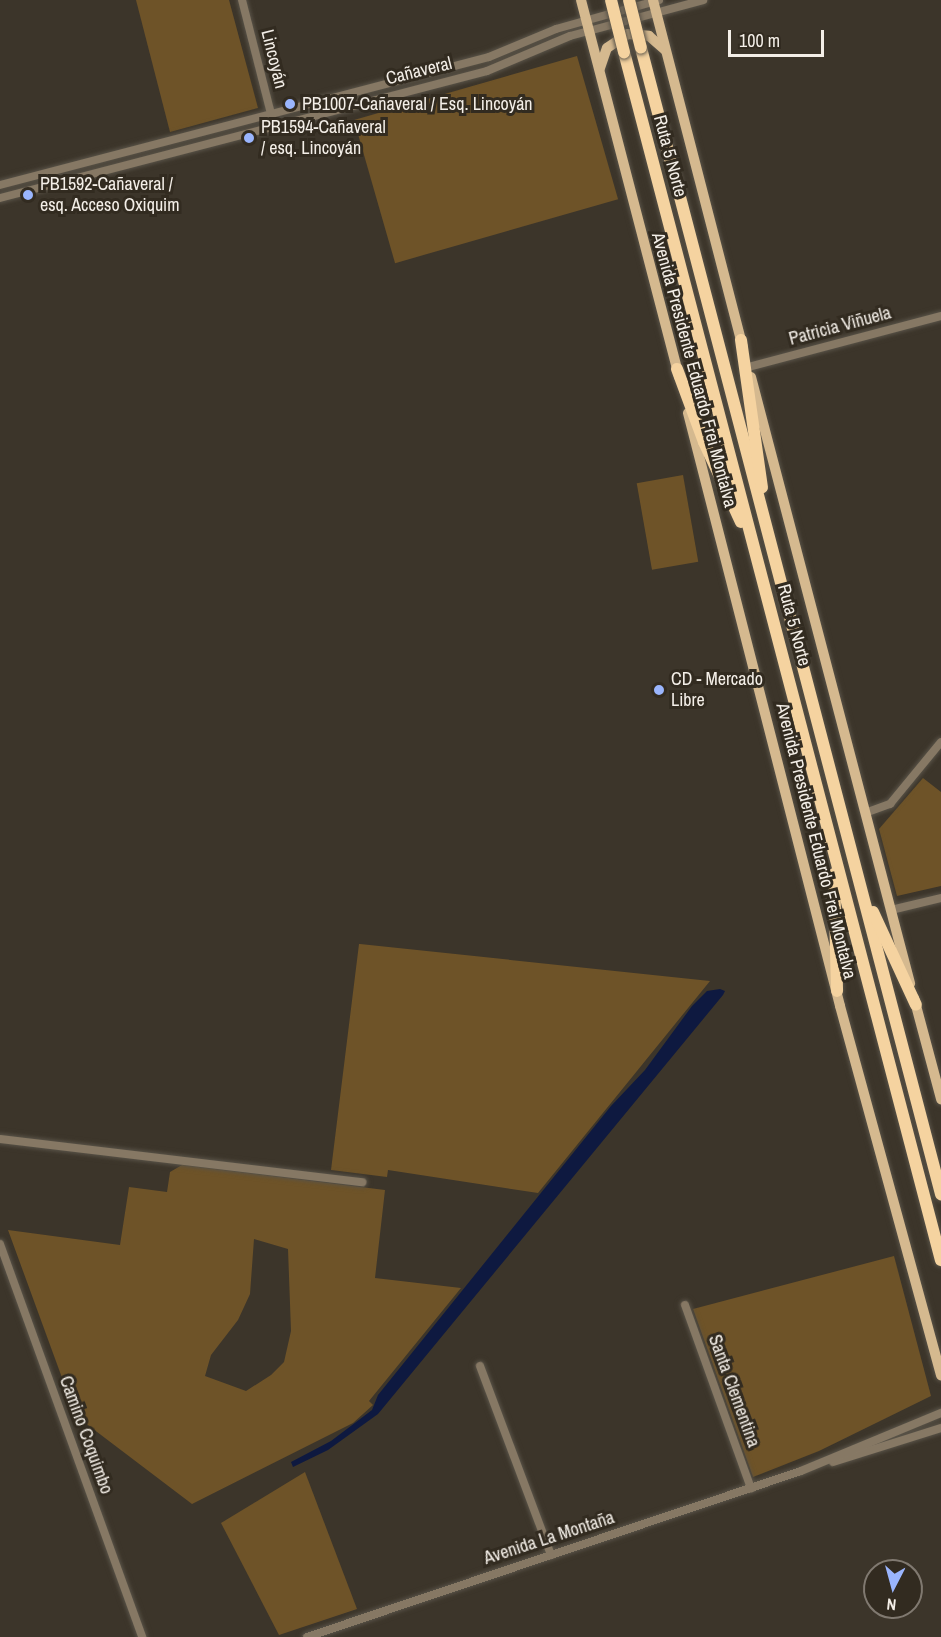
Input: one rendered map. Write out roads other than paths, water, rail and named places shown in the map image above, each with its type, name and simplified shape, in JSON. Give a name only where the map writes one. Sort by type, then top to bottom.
[{"type":"highway","name":"Ruta 5 Norte","points":[[611,0],[941,1260]]},
{"type":"highway","name":"Ruta 5 Norte","points":[[628,0],[941,1194]]},
{"type":"highway","points":[[741,340],[767,531]]},
{"type":"highway","points":[[677,369],[708,450],[755,553]]},
{"type":"highway","points":[[832,846],[837,991]]},
{"type":"highway","points":[[862,892],[916,1005]]},
{"type":"main road","name":"Avenida Presidente Eduardo Frei Montalva","points":[[581,0],[837,991],[941,1376]]},
{"type":"main road","points":[[656,3],[748,367],[941,1099]]},
{"type":"main road","points":[[599,71],[607,48],[628,34],[649,36],[668,55]]},
{"type":"street","name":"Lincoyán","points":[[242,0],[274,126]]},
{"type":"street","name":"Cañaveral","points":[[0,185],[489,57],[656,3],[703,0]]},
{"type":"street","name":"Cañaveral","points":[[0,198],[487,71],[588,26]]},
{"type":"street","name":"Patricia Viñuela","points":[[748,367],[941,316]]},
{"type":"street","points":[[866,813],[890,804],[941,742]]},
{"type":"street","points":[[891,910],[941,898]]},
{"type":"street","points":[[0,1139],[362,1182]]},
{"type":"street","name":"Camino Coquimbo","points":[[0,1244],[142,1637]]},
{"type":"street","name":"Santa Clementina","points":[[685,1305],[751,1488]]},
{"type":"street","points":[[480,1366],[551,1555]]},
{"type":"street","name":"Avenida La Montaña","points":[[307,1637],[751,1488],[941,1413]]},
{"type":"street","name":"Avenida La Montaña","points":[[801,1470],[941,1428]]},
{"type":"water","points":[[720,989],[725,991],[723,995],[378,1414],[328,1450],[293,1467],[291,1462],[331,1441],[372,1410],[378,1395],[611,1106],[645,1070],[692,1006],[707,991]]},
{"type":"place","name":"PB1007-Cañaveral / Esq. Lincoyán","points":[[290,104]]},
{"type":"place","name":"PB1594-Cañaveral / esq. Lincoyán","points":[[249,138]]},
{"type":"place","name":"PB1592-Cañaveral / esq. Acceso Oxiquim","points":[[28,195]]},
{"type":"place","name":"CD - Mercado Libre","points":[[659,690]]}]
